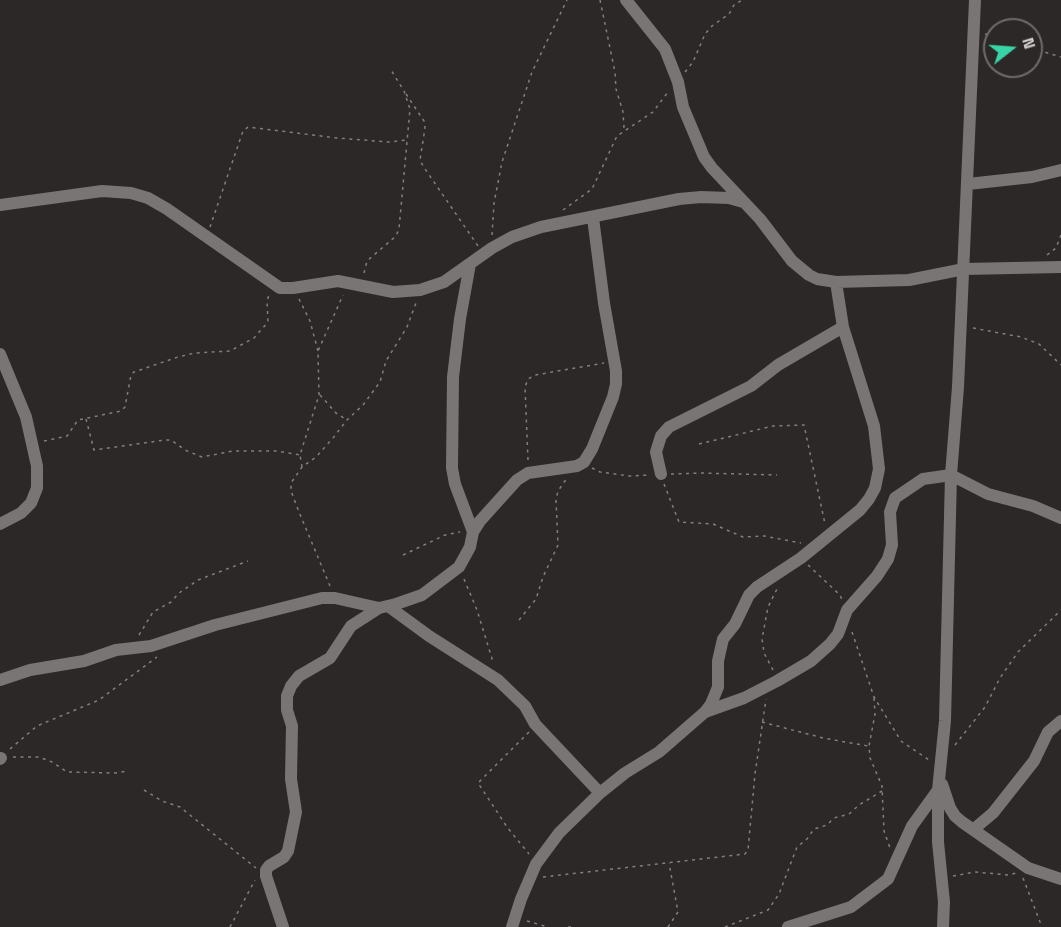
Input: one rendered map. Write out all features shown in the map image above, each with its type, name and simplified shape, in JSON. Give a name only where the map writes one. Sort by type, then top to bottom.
[{"type":"street","points":[[626,0],[661,43],[677,80],[683,107],[704,157],[760,219],[792,261],[809,275],[817,279],[836,282],[909,280],[964,269],[1061,267]]},
{"type":"street","points":[[943,927],[944,902],[940,878],[940,781],[945,721],[951,475],[964,269],[975,0]]},
{"type":"street","points":[[968,184],[1032,177],[1061,170]]},
{"type":"street","points":[[0,205],[102,191],[131,193],[148,198],[280,288],[338,281],[393,292],[420,290],[444,282],[512,237],[541,227],[679,199],[729,198],[743,202]]},
{"type":"street","points":[[284,927],[260,878],[269,866],[284,857],[288,851],[296,812],[291,778],[292,726],[287,710],[287,696],[291,686],[299,676],[330,658],[351,626],[383,607],[423,595],[459,567],[470,547],[473,530],[517,480],[528,473],[580,464],[592,449],[616,384],[593,218]]},
{"type":"street","points":[[470,264],[453,377],[452,468],[455,484],[473,530]]},
{"type":"street","points":[[513,922],[536,864],[559,833],[600,793],[666,746],[711,704],[718,687],[718,661],[723,639],[735,624],[749,595],[757,587],[801,558],[860,510],[875,488],[879,469],[874,426],[843,327],[836,282]]},
{"type":"street","points":[[661,474],[656,452],[661,436],[669,427],[752,386],[778,365],[843,327]]},
{"type":"street","points":[[0,354],[26,417],[38,466],[37,488],[31,503],[21,513],[0,524]]},
{"type":"street","points":[[705,712],[744,699],[812,660],[830,644],[838,634],[846,612],[877,576],[888,559],[892,545],[891,512],[895,498],[923,479],[951,475],[988,494],[1033,506],[1061,518]]},
{"type":"street","points":[[0,680],[30,670],[84,661],[116,650],[170,642],[214,625],[322,598],[335,598],[383,607],[498,680],[525,706],[535,724],[600,793]]},
{"type":"street","points":[[974,829],[993,813],[1034,761],[1048,732],[1061,721]]},
{"type":"street","points":[[940,781],[955,816],[1028,868],[1061,879]]},
{"type":"street","points":[[788,927],[851,907],[888,879],[912,826],[940,781]]},
{"type":"path","points":[[488,251],[502,162],[532,72],[567,0]]},
{"type":"path","points":[[600,0],[615,72],[616,89],[623,112],[624,130]]},
{"type":"path","points":[[563,210],[592,189],[617,136],[653,112],[693,62],[705,34],[742,0]]},
{"type":"path","points":[[1043,52],[1061,57]]},
{"type":"path","points":[[391,70],[424,121],[420,160],[423,166],[488,251]]},
{"type":"path","points":[[318,351],[367,261],[398,234],[410,109],[404,91]]},
{"type":"path","points":[[207,237],[243,130],[248,127],[337,138],[389,142],[406,140]]},
{"type":"path","points":[[1040,259],[1056,248],[1061,235]]},
{"type":"path","points":[[32,442],[65,438],[76,422],[116,412],[125,407],[131,375],[134,372],[195,352],[230,351],[254,338],[268,322],[267,296],[274,285]]},
{"type":"path","points":[[293,288],[310,321],[318,351],[319,395],[300,455],[302,467]]},
{"type":"path","points":[[335,598],[291,491],[291,483],[302,467],[316,457],[347,420],[363,405],[380,382],[386,361],[407,327],[420,290]]},
{"type":"path","points":[[960,325],[1030,341],[1039,345],[1061,365]]},
{"type":"path","points":[[528,473],[525,387],[528,379],[535,375],[614,362]]},
{"type":"path","points":[[319,395],[347,420]]},
{"type":"path","points":[[86,418],[94,450],[171,440],[185,450],[202,457],[233,450],[276,451],[300,455]]},
{"type":"path","points":[[699,444],[774,426],[804,425],[827,537]]},
{"type":"path","points":[[519,620],[536,599],[543,577],[558,545],[556,500],[558,491],[580,464],[600,472],[629,476],[700,473],[777,475]]},
{"type":"path","points":[[661,474],[679,522],[712,524],[743,537],[764,536],[817,545]]},
{"type":"path","points":[[403,555],[445,535],[473,530]]},
{"type":"path","points":[[801,558],[840,595],[874,698],[901,741],[930,761],[940,781]]},
{"type":"path","points":[[137,638],[153,612],[171,602],[179,593],[198,580],[248,561]]},
{"type":"path","points":[[459,567],[477,610],[498,680]]},
{"type":"path","points":[[530,878],[745,854],[748,850],[765,701],[775,682],[764,653],[762,639],[768,608],[778,587]]},
{"type":"path","points":[[952,748],[984,707],[1018,652],[1061,610]]},
{"type":"path","points":[[0,759],[37,726],[99,700],[156,658],[170,642]]},
{"type":"path","points":[[874,698],[875,714],[869,746],[870,758],[880,780],[884,831],[896,864]]},
{"type":"path","points":[[762,722],[824,738],[869,746]]},
{"type":"path","points":[[535,724],[478,783],[507,827],[536,864]]},
{"type":"path","points":[[0,759],[39,757],[67,772],[128,771]]},
{"type":"path","points":[[144,790],[162,801],[180,807],[213,832],[260,878],[230,927]]},
{"type":"path","points":[[725,927],[768,910],[779,894],[797,847],[814,829],[849,813],[882,791]]},
{"type":"path","points":[[668,927],[678,912],[669,863]]},
{"type":"path","points":[[940,878],[975,872],[1009,875],[1020,872],[1042,927]]},
{"type":"path","points":[[513,922],[548,927]]}]
